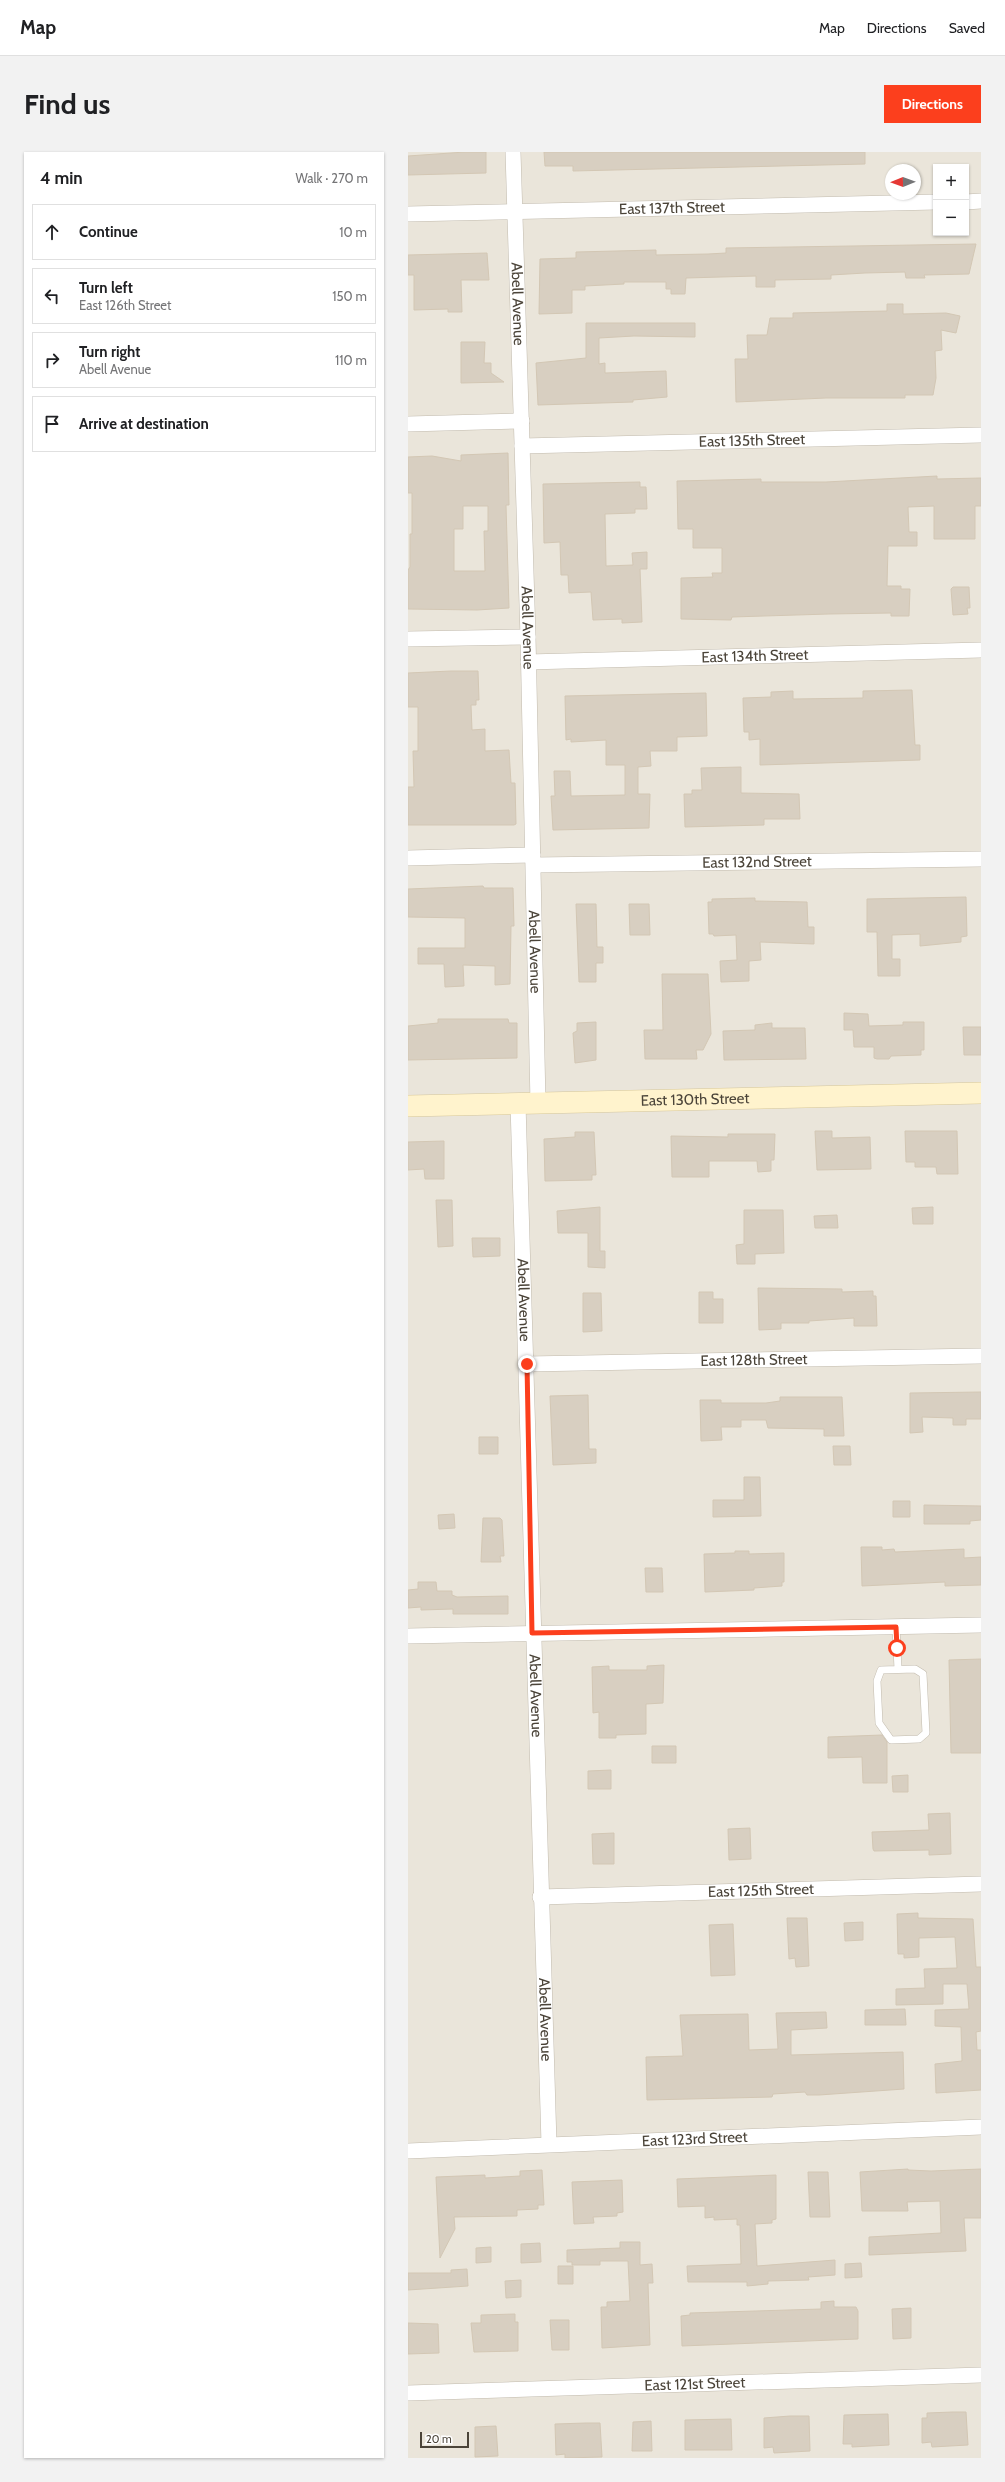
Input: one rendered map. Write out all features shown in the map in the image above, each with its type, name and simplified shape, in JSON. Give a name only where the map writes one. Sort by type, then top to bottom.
[{"type":"street","name":"Abell Avenue","points":[[513,152],[534,860],[528,1104],[527,1364],[532,1633],[549,2144]]},
{"type":"street","points":[[969,202],[981,201]]},
{"type":"street","name":"East 137th Street","points":[[408,214],[933,202]]},
{"type":"street","points":[[408,424],[522,422]]},
{"type":"street","name":"East 135th Street","points":[[522,446],[981,435]]},
{"type":"street","points":[[408,639],[528,637]]},
{"type":"street","name":"East 134th Street","points":[[528,662],[981,650]]},
{"type":"street","name":"East 132nd Street","points":[[408,858],[534,860],[981,859]]},
{"type":"street","name":"East 130th Street","points":[[408,1106],[981,1093]]},
{"type":"street","name":"East 128th Street","points":[[527,1364],[981,1356]]},
{"type":"street","points":[[408,1636],[981,1626]]},
{"type":"street","name":"East 125th Street","points":[[540,1897],[981,1884]]},
{"type":"street","name":"East 123rd Street","points":[[408,2151],[981,2127]]},
{"type":"street","name":"East 121st Street","points":[[408,2393],[981,2375]]},
{"type":"lane","points":[[896,1627],[898,1669]]},
{"type":"lane","points":[[898,1669],[915,1669],[923,1674],[926,1734],[920,1739],[891,1740],[878,1723],[877,1681],[881,1670],[898,1669]]},
{"type":"shaded area","points":[[408,152],[981,152],[981,2458],[408,2458]]},
{"type":"building","points":[[486,152],[486,173],[408,175],[408,156]]},
{"type":"building","points":[[544,152],[865,152],[865,164],[573,171],[573,166],[545,166]]},
{"type":"building","points":[[976,244],[969,274],[924,275],[925,278],[906,278],[905,272],[831,275],[831,279],[775,280],[775,287],[756,287],[756,276],[686,278],[685,294],[671,294],[671,289],[666,289],[666,282],[624,282],[624,284],[585,286],[585,290],[572,290],[572,313],[539,314],[540,259],[576,258],[576,252],[656,250],[656,255],[708,254],[726,253],[726,248]]},
{"type":"building","points":[[487,253],[489,280],[461,280],[462,312],[448,312],[448,309],[414,310],[414,275],[408,275],[408,255]]},
{"type":"building","points":[[887,304],[903,304],[903,314],[946,313],[960,316],[956,333],[941,330],[942,350],[935,351],[936,378],[933,395],[905,395],[905,398],[826,398],[736,402],[735,359],[748,359],[747,335],[767,335],[770,318],[793,318],[793,313],[887,311]]},
{"type":"building","points":[[586,323],[695,323],[695,337],[634,336],[599,338],[599,364],[605,363],[605,373],[666,371],[667,397],[633,400],[633,402],[538,405],[536,363],[586,358]]},
{"type":"building","points":[[461,342],[485,342],[484,363],[491,363],[491,373],[504,382],[461,383]]},
{"type":"building","points":[[508,453],[509,505],[506,505],[509,608],[477,610],[408,609],[408,570],[410,567],[410,534],[412,534],[412,493],[408,493],[408,457],[432,456],[461,461],[461,455]],"holes":[[[463,506],[488,506],[488,531],[484,531],[485,571],[454,571],[454,529],[463,529]]]},
{"type":"building","points":[[937,476],[937,479],[981,478],[981,506],[975,506],[975,539],[934,539],[934,506],[908,507],[909,532],[917,532],[917,546],[888,546],[887,586],[901,586],[901,589],[910,589],[909,616],[891,616],[891,613],[732,617],[731,620],[681,619],[681,578],[713,577],[712,573],[722,573],[722,548],[693,548],[693,529],[678,529],[677,481],[761,479],[761,482],[826,482]]},
{"type":"building","points":[[640,482],[640,487],[646,487],[647,509],[635,509],[635,513],[605,514],[606,566],[633,565],[632,553],[647,552],[647,569],[640,569],[642,622],[622,623],[622,619],[593,620],[591,592],[569,593],[568,575],[561,575],[560,542],[544,543],[543,484]]},
{"type":"building","points":[[953,587],[969,587],[970,608],[967,608],[968,614],[953,615],[951,589]]},
{"type":"building","points":[[478,671],[479,700],[476,700],[476,705],[471,705],[472,730],[485,729],[485,751],[509,750],[511,783],[515,783],[516,824],[514,825],[408,825],[408,787],[414,787],[413,751],[418,751],[418,707],[408,707],[408,673]]},
{"type":"building","points":[[912,690],[915,745],[920,745],[920,760],[760,765],[760,739],[749,740],[749,732],[744,732],[743,698],[771,697],[771,692],[793,691],[793,699],[863,698],[863,691]]},
{"type":"building","points":[[706,693],[707,736],[677,737],[677,751],[650,751],[651,766],[638,767],[638,794],[650,794],[649,828],[553,830],[551,796],[555,796],[554,771],[570,771],[571,796],[625,795],[625,765],[606,765],[606,740],[571,742],[571,739],[566,740],[565,696]]},
{"type":"building","points":[[741,767],[741,793],[799,794],[800,819],[764,819],[764,825],[685,827],[684,794],[692,794],[692,790],[702,790],[701,768]]},
{"type":"building","points":[[483,886],[484,888],[513,888],[514,926],[511,926],[510,984],[495,985],[495,966],[463,965],[464,986],[445,987],[444,964],[418,964],[418,948],[465,948],[465,918],[408,917],[408,889]]},
{"type":"building","points":[[966,897],[967,936],[961,937],[961,942],[920,946],[920,934],[892,935],[892,959],[900,959],[900,976],[878,976],[877,932],[867,932],[867,899]]},
{"type":"building","points":[[755,898],[755,901],[807,902],[808,927],[814,927],[814,944],[760,942],[761,960],[749,961],[749,981],[721,982],[720,961],[737,960],[736,935],[714,936],[713,934],[709,934],[708,902],[712,902],[712,899]]},
{"type":"building","points":[[576,904],[596,904],[597,947],[603,947],[603,963],[596,963],[596,982],[579,982]]},
{"type":"building","points":[[629,904],[649,904],[650,935],[630,935]]},
{"type":"building","points":[[662,974],[708,974],[711,1034],[703,1050],[696,1050],[697,1059],[645,1059],[644,1030],[663,1030]]},
{"type":"building","points":[[844,1013],[868,1014],[869,1026],[903,1025],[903,1022],[924,1022],[924,1050],[921,1050],[921,1055],[891,1056],[889,1059],[874,1058],[874,1047],[854,1047],[853,1030],[844,1030]]},
{"type":"building","points":[[438,1019],[508,1019],[509,1023],[517,1023],[517,1058],[408,1060],[408,1026],[438,1023]]},
{"type":"building","points":[[596,1022],[596,1060],[575,1063],[573,1033],[577,1031],[577,1023]]},
{"type":"building","points":[[772,1023],[772,1028],[805,1028],[806,1059],[724,1060],[723,1031],[755,1030],[755,1025]]},
{"type":"building","points":[[963,1027],[981,1027],[981,1055],[964,1055]]},
{"type":"building","points":[[815,1131],[832,1131],[832,1138],[870,1137],[871,1169],[817,1170]]},
{"type":"building","points":[[905,1131],[957,1131],[958,1174],[937,1174],[936,1167],[915,1167],[915,1162],[906,1162]]},
{"type":"building","points":[[575,1132],[594,1132],[596,1175],[592,1175],[592,1180],[545,1181],[544,1139],[575,1137]]},
{"type":"building","points":[[728,1134],[775,1134],[774,1160],[771,1160],[771,1171],[758,1172],[757,1161],[709,1161],[709,1177],[672,1177],[671,1136],[728,1137]]},
{"type":"building","points":[[444,1141],[444,1179],[425,1179],[424,1169],[408,1170],[408,1142]]},
{"type":"building","points":[[436,1200],[452,1200],[453,1246],[438,1247]]},
{"type":"building","points":[[600,1207],[600,1251],[605,1251],[605,1268],[588,1267],[588,1233],[558,1233],[557,1211]]},
{"type":"building","points":[[933,1207],[933,1224],[913,1224],[912,1208]]},
{"type":"building","points":[[744,1210],[783,1210],[784,1253],[755,1254],[755,1264],[737,1264],[736,1245],[744,1244]]},
{"type":"building","points":[[837,1215],[838,1228],[815,1228],[814,1216]]},
{"type":"building","points":[[472,1238],[500,1238],[500,1256],[473,1257]]},
{"type":"building","points":[[758,1288],[842,1289],[842,1292],[873,1291],[873,1296],[876,1296],[877,1326],[854,1326],[854,1318],[809,1321],[809,1323],[781,1323],[781,1329],[759,1330]]},
{"type":"building","points":[[699,1292],[713,1292],[713,1299],[723,1299],[723,1323],[699,1323]]},
{"type":"building","points":[[583,1293],[601,1293],[602,1331],[583,1332]]},
{"type":"building","points":[[981,1392],[981,1419],[966,1419],[966,1425],[953,1425],[953,1418],[922,1417],[923,1432],[910,1433],[910,1393]]},
{"type":"building","points":[[588,1395],[589,1449],[596,1449],[596,1463],[553,1465],[550,1396]]},
{"type":"building","points":[[780,1397],[842,1397],[844,1436],[824,1436],[824,1429],[768,1428],[766,1420],[741,1420],[741,1427],[721,1427],[722,1440],[701,1441],[700,1400],[721,1400],[721,1403],[766,1403],[780,1401]]},
{"type":"building","points":[[479,1437],[498,1437],[498,1454],[479,1454]]},
{"type":"building","points":[[833,1446],[850,1446],[851,1465],[834,1465]]},
{"type":"building","points":[[744,1477],[760,1477],[761,1516],[713,1517],[713,1500],[744,1500]]},
{"type":"building","points":[[893,1501],[910,1501],[910,1517],[893,1517]]},
{"type":"building","points":[[924,1505],[981,1506],[981,1520],[970,1521],[970,1524],[924,1524]]},
{"type":"building","points":[[454,1514],[455,1528],[439,1529],[438,1515]]},
{"type":"building","points":[[483,1518],[500,1518],[502,1520],[504,1556],[500,1556],[501,1562],[481,1562]]},
{"type":"building","points":[[861,1547],[882,1547],[882,1550],[894,1549],[895,1552],[964,1549],[964,1558],[981,1557],[981,1585],[945,1586],[945,1582],[862,1586]]},
{"type":"building","points":[[735,1551],[749,1551],[749,1554],[784,1553],[784,1582],[782,1582],[782,1586],[754,1588],[754,1590],[705,1592],[704,1554],[735,1553]]},
{"type":"building","points":[[645,1568],[662,1568],[663,1592],[646,1592]]},
{"type":"building","points":[[418,1582],[436,1582],[437,1591],[452,1591],[452,1595],[457,1597],[508,1596],[508,1614],[453,1614],[453,1609],[421,1610],[421,1607],[408,1608],[408,1590],[418,1589]]},
{"type":"building","points":[[981,1659],[981,1753],[951,1753],[949,1660]]},
{"type":"building","points":[[664,1665],[663,1703],[646,1704],[646,1734],[616,1735],[616,1738],[599,1738],[599,1712],[593,1713],[592,1667],[609,1666],[609,1670],[647,1670],[647,1666]]},
{"type":"building","points":[[882,1735],[887,1742],[887,1783],[863,1783],[862,1757],[828,1758],[828,1737]]},
{"type":"building","points":[[652,1746],[676,1746],[676,1763],[652,1763]]},
{"type":"building","points":[[611,1770],[611,1789],[588,1789],[588,1771]]},
{"type":"building","points":[[908,1775],[908,1792],[893,1792],[892,1776]]},
{"type":"building","points":[[950,1813],[951,1854],[929,1855],[929,1850],[874,1851],[873,1849],[872,1832],[929,1830],[928,1814]]},
{"type":"building","points":[[750,1828],[751,1859],[729,1860],[728,1829]]},
{"type":"building","points":[[614,1833],[614,1864],[593,1864],[592,1834]]},
{"type":"building","points":[[918,1913],[918,1918],[973,1919],[976,1967],[981,1967],[981,2031],[976,2032],[977,2050],[981,2050],[981,2090],[936,2093],[935,2064],[962,2061],[961,2027],[935,2026],[935,2010],[969,2009],[967,1984],[943,1984],[943,2004],[896,2005],[896,1989],[925,1988],[924,1969],[957,1968],[955,1937],[919,1938],[919,1957],[904,1958],[904,1954],[898,1954],[897,1914]]},
{"type":"building","points":[[787,1918],[807,1918],[809,1966],[796,1967],[795,1958],[789,1959]]},
{"type":"building","points":[[863,1922],[863,1940],[845,1941],[844,1923]]},
{"type":"building","points":[[733,1924],[735,1975],[711,1976],[709,1925]]},
{"type":"building","points":[[905,2009],[906,2025],[865,2025],[865,2010]]},
{"type":"building","points":[[826,2012],[827,2028],[791,2030],[791,2055],[903,2052],[904,2089],[819,2095],[807,2095],[805,2092],[773,2094],[772,2097],[647,2100],[646,2057],[683,2056],[680,2015],[748,2014],[749,2050],[778,2049],[776,2013]]},
{"type":"building","points":[[908,2169],[931,2171],[981,2169],[981,2218],[964,2218],[966,2251],[869,2255],[869,2237],[941,2233],[940,2201],[907,2202],[908,2211],[862,2211],[860,2172]]},
{"type":"building","points":[[542,2170],[544,2205],[538,2205],[538,2209],[517,2210],[517,2216],[454,2217],[455,2229],[440,2258],[436,2177],[485,2175],[485,2178],[520,2176],[520,2171]]},
{"type":"building","points":[[808,2172],[828,2172],[830,2217],[810,2217]]},
{"type":"building","points":[[776,2175],[776,2219],[772,2220],[772,2223],[755,2224],[757,2266],[835,2260],[835,2275],[808,2277],[809,2280],[768,2281],[768,2284],[747,2286],[747,2282],[688,2282],[687,2266],[741,2264],[740,2225],[737,2225],[737,2219],[714,2220],[714,2217],[705,2218],[705,2206],[678,2207],[677,2179]]},
{"type":"building","points":[[622,2180],[623,2212],[617,2213],[617,2216],[593,2217],[594,2223],[574,2224],[572,2182]]},
{"type":"building","points":[[620,2242],[640,2242],[640,2265],[652,2264],[653,2283],[648,2283],[650,2345],[602,2348],[601,2307],[607,2307],[607,2302],[630,2301],[628,2261],[600,2261],[600,2265],[572,2265],[572,2262],[567,2262],[567,2250],[620,2248]]},
{"type":"building","points":[[540,2243],[541,2262],[521,2263],[521,2244]]},
{"type":"building","points":[[491,2247],[491,2262],[476,2263],[476,2248]]},
{"type":"building","points":[[861,2263],[862,2277],[845,2278],[845,2264]]},
{"type":"building","points":[[558,2266],[573,2266],[573,2284],[558,2284]]},
{"type":"building","points":[[467,2269],[468,2286],[408,2290],[408,2273],[451,2273],[451,2270]]},
{"type":"building","points":[[521,2280],[521,2297],[506,2298],[505,2281]]},
{"type":"building","points":[[834,2301],[834,2307],[856,2307],[858,2311],[858,2339],[682,2346],[681,2316],[690,2315],[690,2313],[821,2309],[821,2302]]},
{"type":"building","points":[[911,2308],[911,2338],[893,2339],[892,2309]]},
{"type":"building","points":[[515,2314],[515,2322],[518,2322],[518,2351],[474,2352],[471,2323],[481,2323],[481,2315]]},
{"type":"building","points":[[550,2320],[569,2320],[569,2350],[552,2350]]},
{"type":"building","points":[[408,2323],[438,2324],[439,2353],[408,2354]]},
{"type":"building","points":[[966,2412],[968,2445],[932,2447],[931,2442],[922,2443],[922,2418],[927,2418],[927,2413]]},
{"type":"building","points":[[888,2414],[889,2445],[852,2447],[852,2444],[843,2444],[844,2415]]},
{"type":"building","points":[[809,2416],[810,2451],[774,2453],[773,2447],[764,2448],[764,2418]]},
{"type":"building","points":[[731,2419],[732,2450],[685,2450],[685,2420]]},
{"type":"building","points":[[651,2421],[652,2451],[632,2451],[633,2422]]},
{"type":"building","points":[[600,2423],[602,2457],[565,2458],[565,2454],[556,2455],[555,2424]]},
{"type":"building","points":[[496,2426],[498,2456],[475,2457],[475,2427]]},
{"type":"route","points":[[527,1364],[532,1633],[896,1627],[897,1648]]}]
